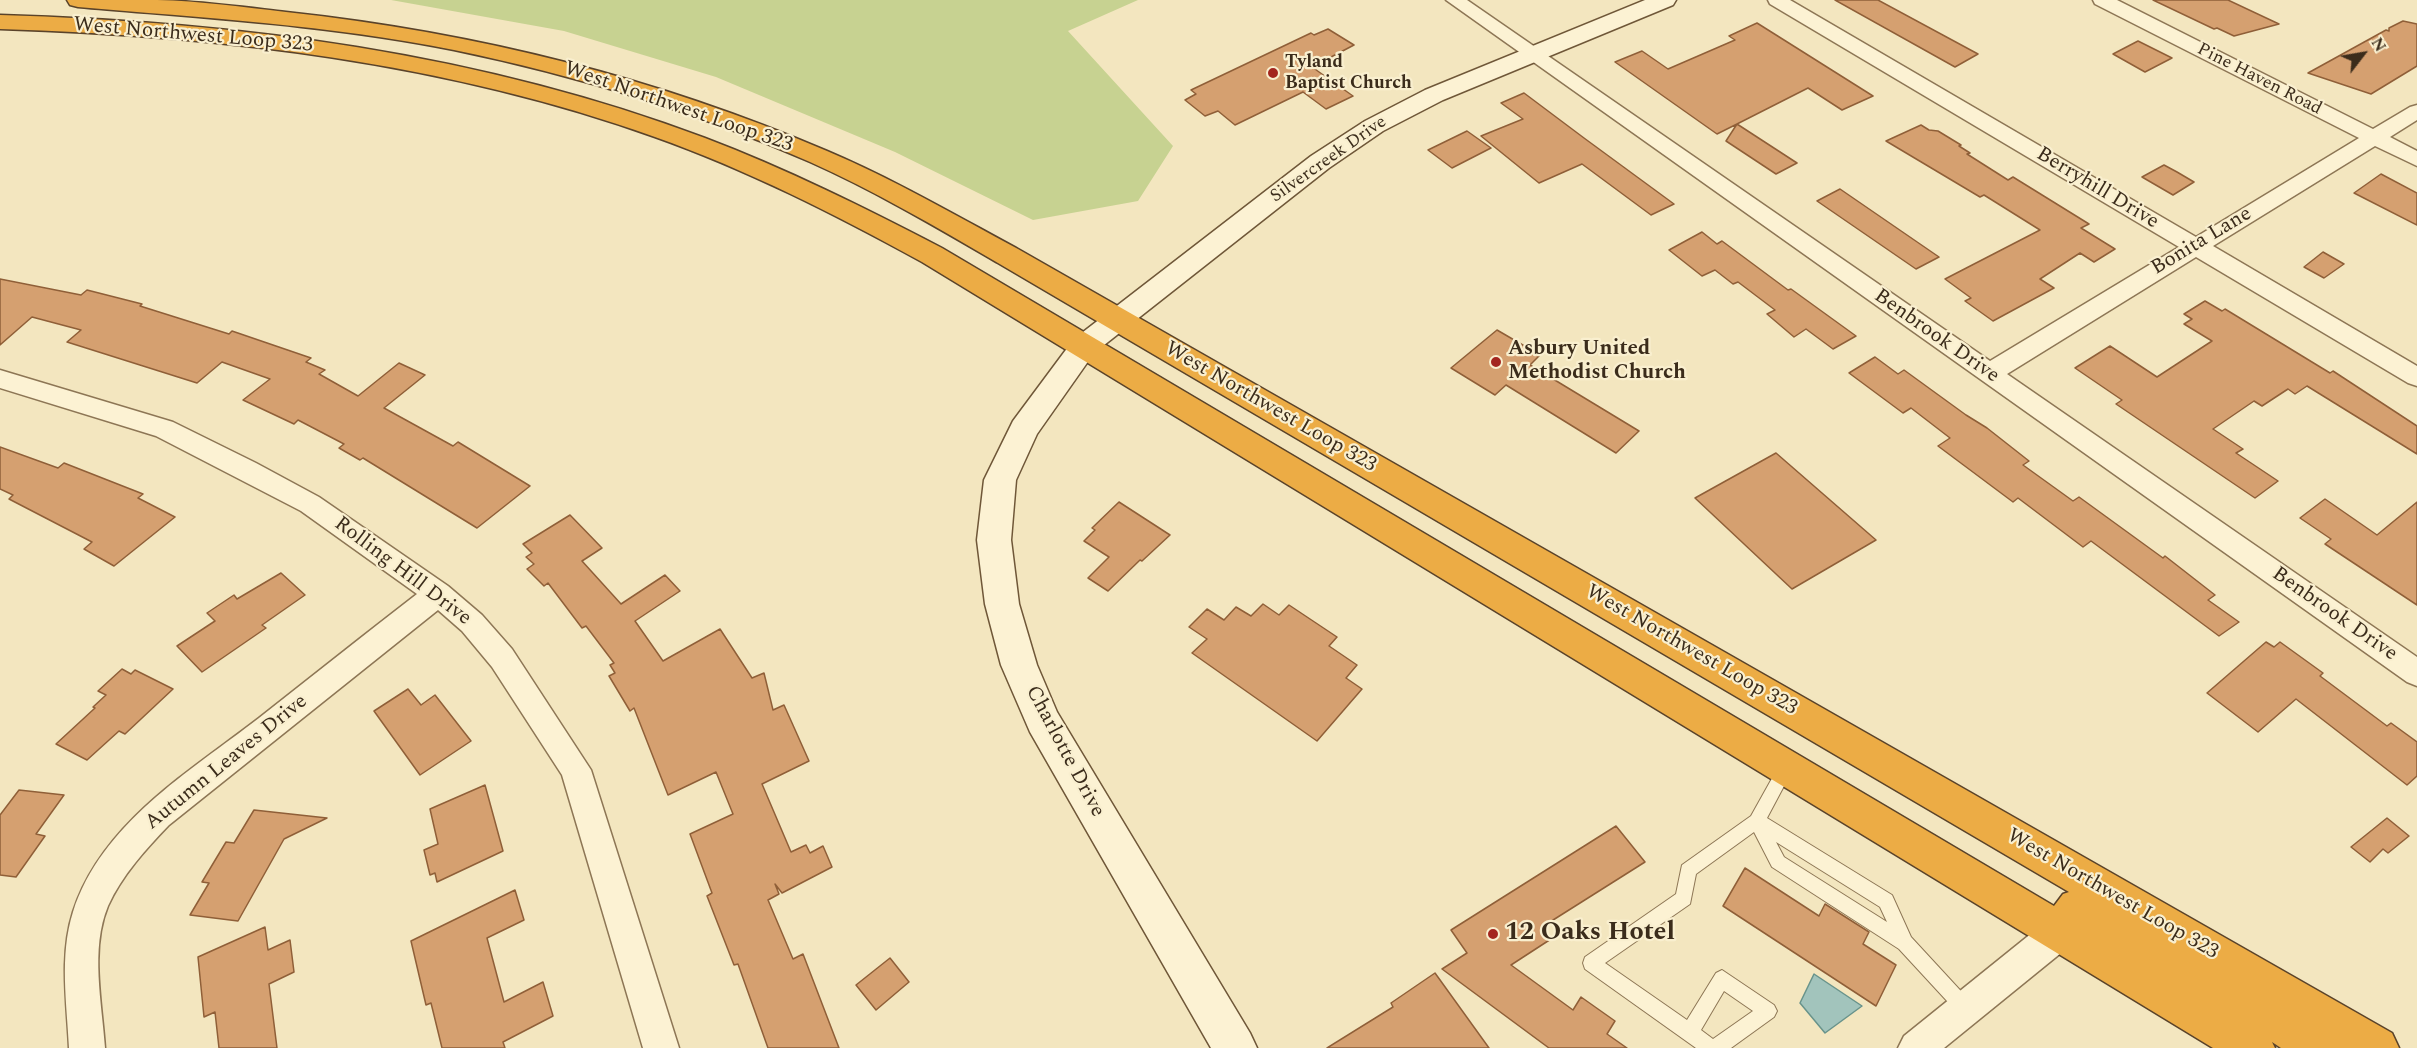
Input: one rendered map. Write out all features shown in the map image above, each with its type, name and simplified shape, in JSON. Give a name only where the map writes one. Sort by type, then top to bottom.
[{"type":"highway","name":"West Northwest Loop 323","points":[[78,0],[260,15],[357,27],[452,43],[637,90],[728,121],[819,157],[909,200],[2377,1048]]},
{"type":"highway","name":"West Northwest Loop 323","points":[[0,22],[166,30],[292,44],[424,66],[547,96],[682,139],[815,194],[932,255],[2253,1048]]},
{"type":"highway","points":[[2060,932],[2077,909],[2090,910],[2322,1048]]},
{"type":"street","name":"Benbrook Drive","points":[[1455,0],[2417,673]]},
{"type":"street","name":"Silvercreek Drive","points":[[1116,320],[1320,162],[1374,126],[1414,104],[1665,0]]},
{"type":"street","name":"Berryhill Drive","points":[[1777,0],[2417,377]]},
{"type":"street","name":"Pine Haven Road","points":[[2102,0],[2417,159]]},
{"type":"street","name":"Bonita Lane","points":[[1989,374],[2417,111]]},
{"type":"street","name":"Charlotte Drive","points":[[1116,320],[1084,346],[1024,429],[1000,480],[994,540],[1002,604],[1019,665],[1043,721],[1235,1048]]},
{"type":"street","name":"Rolling Hill Drive","points":[[0,378],[83,406],[164,429],[247,470],[310,504],[438,594],[472,623],[502,658],[576,770],[661,1048]]},
{"type":"street","name":"Autumn Leaves Drive","points":[[87,1048],[82,964],[86,924],[104,881],[133,841],[158,815],[438,594]]},
{"type":"street","points":[[1916,1048],[2060,932]]},
{"type":"lane","points":[[1689,1033],[1722,980],[1768,1011],[1713,1048],[1689,1033],[1591,963],[1684,898],[1688,870],[1757,821],[1785,768]]},
{"type":"lane","points":[[1757,821],[1778,862],[1905,943],[1966,1009]]},
{"type":"lane","points":[[1757,821],[1886,901],[1905,943]]},
{"type":"green space","points":[[391,0],[1138,0],[1068,31],[1173,146],[1138,201],[1033,220],[895,152],[716,77],[564,31]]},
{"type":"water","points":[[1814,974],[1862,1006],[1825,1033],[1800,1003]]},
{"type":"building","points":[[1835,0],[1878,0],[1978,54],[1955,67]]},
{"type":"building","points":[[2153,0],[2228,0],[2279,24],[2234,36]]},
{"type":"building","points":[[2403,21],[2417,24],[2417,66],[2371,94],[2308,73],[2386,30],[2389,31],[2389,28]]},
{"type":"building","points":[[1757,23],[1873,96],[1842,110],[1808,88],[1717,134],[1615,62],[1642,51],[1668,69],[1735,40],[1729,36]]},
{"type":"building","name":"Tyland Baptist Church","points":[[1328,29],[1354,45],[1312,67],[1353,96],[1326,109],[1303,92],[1235,125],[1218,111],[1205,116],[1185,100],[1196,94],[1191,90],[1311,33],[1314,35]]},
{"type":"building","points":[[2138,41],[2172,58],[2145,72],[2113,54]]},
{"type":"building","points":[[1524,93],[1674,204],[1651,215],[1582,164],[1539,183],[1481,136],[1523,119],[1501,103]]},
{"type":"building","points":[[1737,124],[1797,163],[1776,174],[1726,141]]},
{"type":"building","points":[[1921,125],[1929,130],[1938,131],[1961,145],[1959,146],[1970,153],[1967,154],[2008,180],[2013,177],[2089,224],[2081,228],[2115,249],[2094,262],[2080,253],[2040,279],[2054,288],[1993,321],[1965,301],[1971,298],[1945,279],[2040,230],[1984,195],[1980,197],[1886,141]]},
{"type":"building","points":[[1467,131],[1491,148],[1452,168],[1428,150]]},
{"type":"building","points":[[2164,165],[2194,182],[2173,195],[2142,177]]},
{"type":"building","points":[[2381,174],[2417,193],[2417,225],[2354,193]]},
{"type":"building","points":[[1840,189],[1939,257],[1916,269],[1817,201]]},
{"type":"building","points":[[1702,232],[1717,244],[1722,241],[1788,290],[1791,289],[1856,336],[1833,349],[1806,329],[1794,337],[1767,314],[1775,310],[1738,282],[1733,284],[1715,270],[1702,276],[1669,250]]},
{"type":"building","points":[[2323,252],[2344,264],[2324,278],[2304,267]]},
{"type":"building","points":[[0,279],[81,295],[87,290],[142,304],[140,306],[229,334],[232,331],[311,358],[306,362],[325,370],[319,374],[358,396],[399,363],[425,375],[384,408],[453,446],[458,442],[530,486],[477,528],[363,458],[360,460],[339,448],[344,444],[298,420],[294,424],[243,400],[270,379],[222,362],[197,383],[67,342],[81,330],[32,317],[0,345]]},
{"type":"building","points":[[2205,301],[2222,311],[2225,309],[2330,373],[2333,371],[2417,426],[2417,454],[2307,386],[2295,394],[2288,389],[2262,406],[2254,401],[2213,429],[2243,449],[2236,453],[2278,481],[2255,498],[2116,404],[2122,400],[2075,368],[2110,346],[2157,377],[2212,341],[2184,324],[2192,319],[2184,314]]},
{"type":"building","points":[[1497,330],[1540,355],[1530,365],[1639,431],[1616,453],[1506,385],[1495,395],[1451,368]]},
{"type":"building","points":[[1875,357],[1898,374],[1904,370],[1987,428],[2029,461],[2023,465],[2073,501],[2079,497],[2163,558],[2165,556],[2215,595],[2208,600],[2239,622],[2219,636],[2091,541],[2083,547],[2018,498],[2013,502],[1938,446],[1950,438],[1911,408],[1903,413],[1849,373]]},
{"type":"building","points":[[0,447],[58,468],[64,463],[143,494],[138,498],[175,517],[114,566],[84,549],[92,542],[9,499],[13,495],[0,489]]},
{"type":"building","points":[[1776,453],[1876,540],[1792,589],[1695,498]]},
{"type":"building","points":[[2325,499],[2377,535],[2417,502],[2417,605],[2325,544],[2331,539],[2300,518]]},
{"type":"building","points":[[1119,502],[1170,535],[1108,591],[1088,578],[1109,557],[1084,541],[1095,530],[1092,528]]},
{"type":"building","points":[[570,515],[602,548],[582,561],[621,604],[665,575],[680,591],[635,621],[663,661],[720,629],[752,678],[764,673],[773,710],[784,705],[809,761],[762,784],[791,852],[806,845],[810,853],[823,846],[832,867],[782,893],[775,884],[779,894],[768,900],[793,959],[803,954],[839,1048],[768,1048],[738,964],[734,965],[707,896],[712,893],[690,834],[733,814],[716,772],[668,795],[634,708],[630,711],[609,676],[615,673],[610,665],[614,663],[586,626],[582,628],[548,583],[544,586],[527,569],[534,564],[526,557],[532,553],[523,544]]},
{"type":"building","points":[[281,573],[305,595],[262,625],[266,628],[202,672],[177,646],[215,621],[207,613],[234,595],[237,599]]},
{"type":"building","points":[[1263,604],[1279,615],[1289,605],[1337,637],[1329,646],[1357,665],[1346,678],[1362,689],[1317,741],[1192,653],[1207,639],[1189,627],[1207,609],[1224,620],[1236,607],[1251,616]]},
{"type":"building","points":[[2266,642],[2274,647],[2280,642],[2323,673],[2320,676],[2387,726],[2391,723],[2417,742],[2417,776],[2407,785],[2296,699],[2258,732],[2207,693]]},
{"type":"building","points":[[122,669],[131,674],[135,670],[173,689],[125,734],[119,731],[87,760],[56,744],[95,708],[93,707],[106,695],[98,691]]},
{"type":"building","points":[[408,689],[421,705],[435,695],[471,741],[420,775],[374,711]]},
{"type":"building","points":[[485,785],[503,851],[437,882],[435,873],[430,875],[424,850],[438,844],[430,809]]},
{"type":"building","points":[[19,790],[64,795],[36,834],[45,836],[16,877],[0,875],[0,815]]},
{"type":"building","points":[[254,810],[327,818],[284,839],[238,921],[190,915],[209,883],[202,882],[226,842],[234,843]]},
{"type":"building","points":[[2387,818],[2409,836],[2388,853],[2383,849],[2370,862],[2351,847]]},
{"type":"building","name":"12 Oaks Hotel","points":[[1616,826],[1645,862],[1542,927],[1551,939],[1511,965],[1573,1010],[1581,997],[1615,1021],[1607,1034],[1627,1048],[1549,1048],[1442,969],[1467,953],[1451,930]]},
{"type":"building","name":"12 Oaks Hotel","points":[[1745,868],[1819,916],[1825,904],[1869,932],[1863,944],[1896,965],[1876,1006],[1723,906]]},
{"type":"building","points":[[515,890],[524,920],[487,938],[504,1002],[543,982],[553,1016],[503,1042],[505,1048],[442,1048],[431,1003],[426,1005],[411,941]]},
{"type":"building","points":[[265,927],[268,950],[290,940],[294,972],[269,984],[277,1048],[219,1048],[215,1012],[204,1017],[198,957]]},
{"type":"building","points":[[890,958],[909,982],[876,1010],[856,985]]},
{"type":"building","points":[[1435,973],[1489,1048],[1327,1048],[1393,1007],[1391,1003]]},
{"type":"place","name":"Tyland Baptist Church","points":[[1273,73]]},
{"type":"place","name":"Asbury United Methodist Church","points":[[1496,362]]},
{"type":"place","name":"12 Oaks Hotel","points":[[1493,934]]}]
